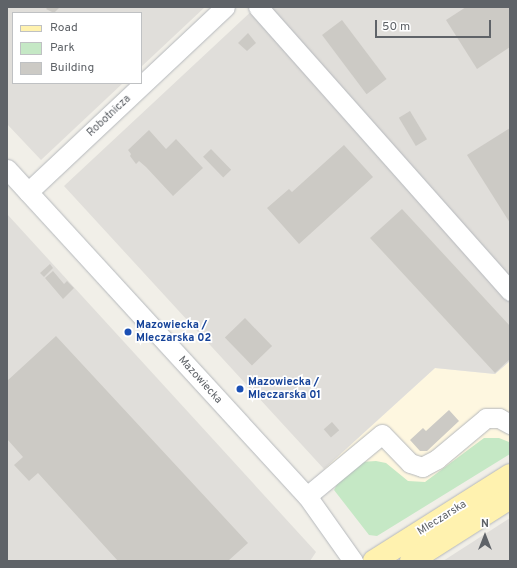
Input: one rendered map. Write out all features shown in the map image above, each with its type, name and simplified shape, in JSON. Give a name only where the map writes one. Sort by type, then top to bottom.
[{"type":"main road","name":"Mleczarska","points":[[374,561],[510,474]]},
{"type":"main road","name":"Mleczarska","points":[[411,561],[510,498]]},
{"type":"street","name":"Robotnicza","points":[[28,192],[225,7]]},
{"type":"street","points":[[258,7],[510,291]]},
{"type":"street","name":"Mazowiecka","points":[[7,169],[307,496],[353,561]]},
{"type":"street","points":[[307,496],[382,434],[410,464],[422,467],[437,459],[486,418],[499,418],[510,424]]},
{"type":"shaded area","points":[[7,7],[205,7],[142,66],[142,12],[12,12],[12,84],[122,84],[41,160],[7,124]]},
{"type":"shaded area","points":[[256,7],[510,7],[510,361],[495,374],[435,368],[324,469],[64,186]]},
{"type":"shaded area","points":[[7,214],[316,552],[310,561],[7,561]]},
{"type":"shaded area","points":[[510,361],[510,449],[380,532],[324,469],[435,368],[495,374]]},
{"type":"shaded area","points":[[510,518],[510,561],[443,561]]},
{"type":"green space","points":[[484,438],[499,438],[509,442],[510,454],[377,536],[369,535],[334,490],[341,477],[361,462],[376,461],[386,463],[408,481],[425,482]]},
{"type":"building","points":[[48,7],[60,7],[55,12],[46,9]]},
{"type":"building","points":[[466,7],[510,7],[510,47],[477,69],[446,20]]},
{"type":"building","points":[[342,20],[387,79],[367,94],[322,35]]},
{"type":"building","points":[[248,33],[256,43],[247,51],[238,43]]},
{"type":"building","points":[[410,111],[427,139],[416,146],[399,118]]},
{"type":"building","points":[[510,128],[510,223],[467,155]]},
{"type":"building","points":[[149,130],[166,149],[176,139],[203,168],[173,196],[146,167],[139,161],[136,164],[130,156],[131,154],[128,150]]},
{"type":"building","points":[[344,145],[373,177],[299,244],[267,208],[289,189],[292,192]]},
{"type":"building","points":[[211,149],[231,170],[223,178],[203,157]]},
{"type":"building","points":[[402,209],[510,326],[510,359],[495,373],[370,238]]},
{"type":"building","points":[[50,264],[53,268],[44,277],[40,273]]},
{"type":"building","points":[[53,271],[64,284],[67,281],[74,288],[63,299],[45,278]]},
{"type":"building","points":[[245,318],[272,346],[252,366],[225,337]]},
{"type":"building","points":[[56,336],[248,543],[228,561],[118,561],[38,473],[29,481],[14,465],[23,457],[7,439],[7,381]]},
{"type":"building","points":[[449,410],[459,421],[427,451],[420,451],[410,440],[423,428],[426,431]]},
{"type":"building","points":[[332,422],[339,430],[331,438],[324,429]]},
{"type":"place","name":"Mazowiecka / Mleczarska 02","points":[[128,332]]},
{"type":"place","name":"Mazowiecka / Mleczarska 01","points":[[240,389]]}]
